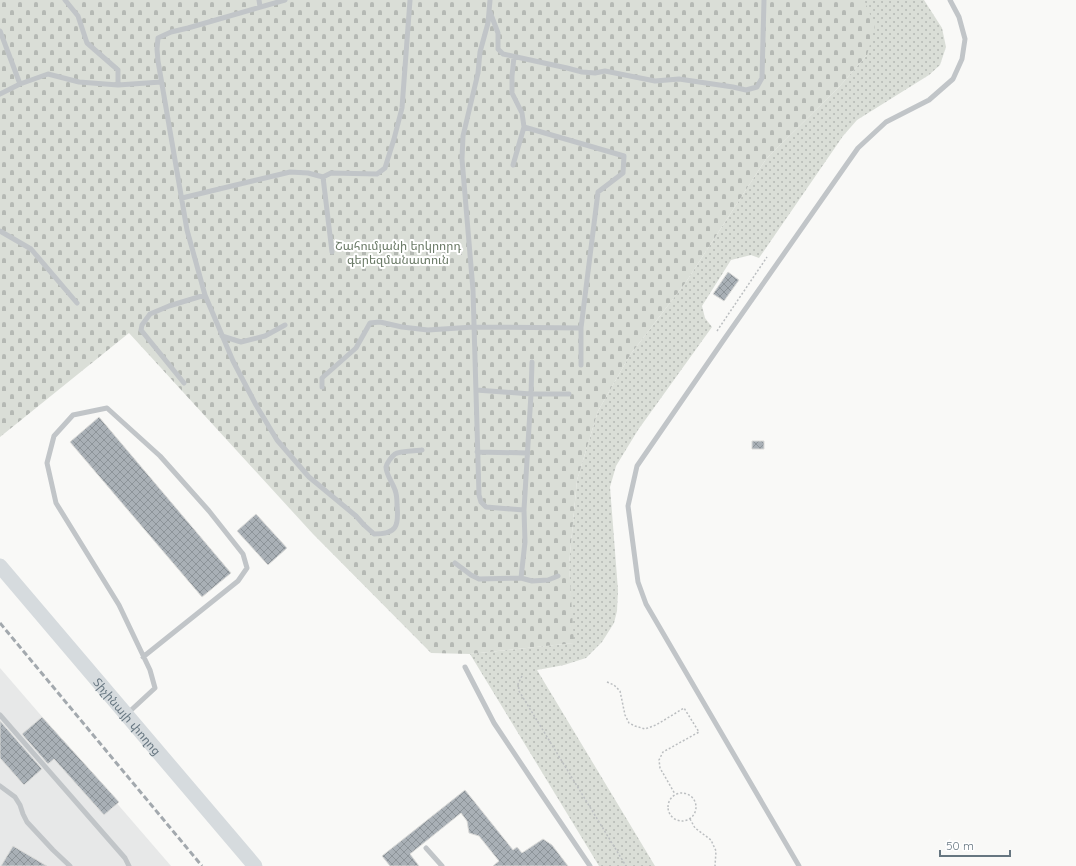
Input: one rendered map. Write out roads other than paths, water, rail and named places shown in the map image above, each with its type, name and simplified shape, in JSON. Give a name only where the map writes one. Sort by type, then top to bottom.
[{"type":"street","name":"Տիչինայի փողոց","points":[[0,566],[255,866]]},
{"type":"lane","points":[[65,0],[78,16],[87,43],[118,70],[118,85]]},
{"type":"lane","points":[[259,0],[260,7]]},
{"type":"lane","points":[[285,0],[171,32],[158,38],[158,61],[161,82],[187,230],[205,295],[233,362],[277,440],[309,477],[356,516],[374,534],[391,532],[396,526],[398,520],[396,491],[386,467],[390,459],[395,454],[422,450]]},
{"type":"lane","points":[[182,198],[290,172],[308,173],[322,177],[331,173],[377,174],[385,168],[402,108],[410,0]]},
{"type":"lane","points":[[490,0],[488,23],[480,52],[478,73],[463,136],[462,159],[473,290],[479,495],[481,502],[486,506],[524,510]]},
{"type":"lane","points":[[489,10],[498,33],[498,49],[503,54],[582,72],[595,73],[605,71],[654,81],[679,79],[746,90],[757,87],[762,78],[764,0]]},
{"type":"lane","points":[[799,866],[646,604],[638,582],[628,506],[637,466],[858,148],[886,122],[929,100],[953,79],[962,59],[965,39],[959,17],[950,0]]},
{"type":"lane","points":[[0,31],[20,84]]},
{"type":"lane","points":[[513,165],[524,127],[522,113],[512,93],[514,56]]},
{"type":"lane","points":[[0,94],[20,84],[48,74],[79,82],[118,85],[161,82]]},
{"type":"lane","points":[[524,127],[624,156],[623,173],[598,192],[581,328],[581,365]]},
{"type":"lane","points":[[322,177],[332,252]]},
{"type":"lane","points":[[0,231],[31,249],[77,303]]},
{"type":"lane","points":[[184,383],[141,330],[142,324],[150,314],[169,306],[205,295]]},
{"type":"lane","points":[[322,387],[322,378],[356,348],[370,323],[380,322],[402,328],[428,330],[474,327],[581,328]]},
{"type":"lane","points":[[222,336],[241,342],[265,336],[285,325]]},
{"type":"lane","points":[[521,578],[525,542],[524,510],[532,362]]},
{"type":"lane","points":[[476,390],[531,394],[569,394]]},
{"type":"lane","points":[[127,715],[155,688],[150,670],[143,657],[119,605],[56,503],[47,463],[54,436],[73,416],[107,408],[160,456],[209,511],[243,554],[247,568],[238,581],[143,657]]},
{"type":"lane","points":[[477,452],[528,453]]},
{"type":"lane","points":[[456,563],[471,575],[479,579],[521,578],[532,581],[548,580],[558,576]]},
{"type":"lane","points":[[465,667],[494,723],[590,866]]},
{"type":"lane","points":[[0,715],[125,858],[129,866]]},
{"type":"lane","points":[[0,786],[15,797],[27,822],[70,866]]},
{"type":"lane","points":[[426,848],[442,866]]},
{"type":"railway","points":[[0,623],[202,866]]},
{"type":"park label","name":"Շահումյանի երկրորդ գերեզմանատուն","points":[[398,252]]}]
